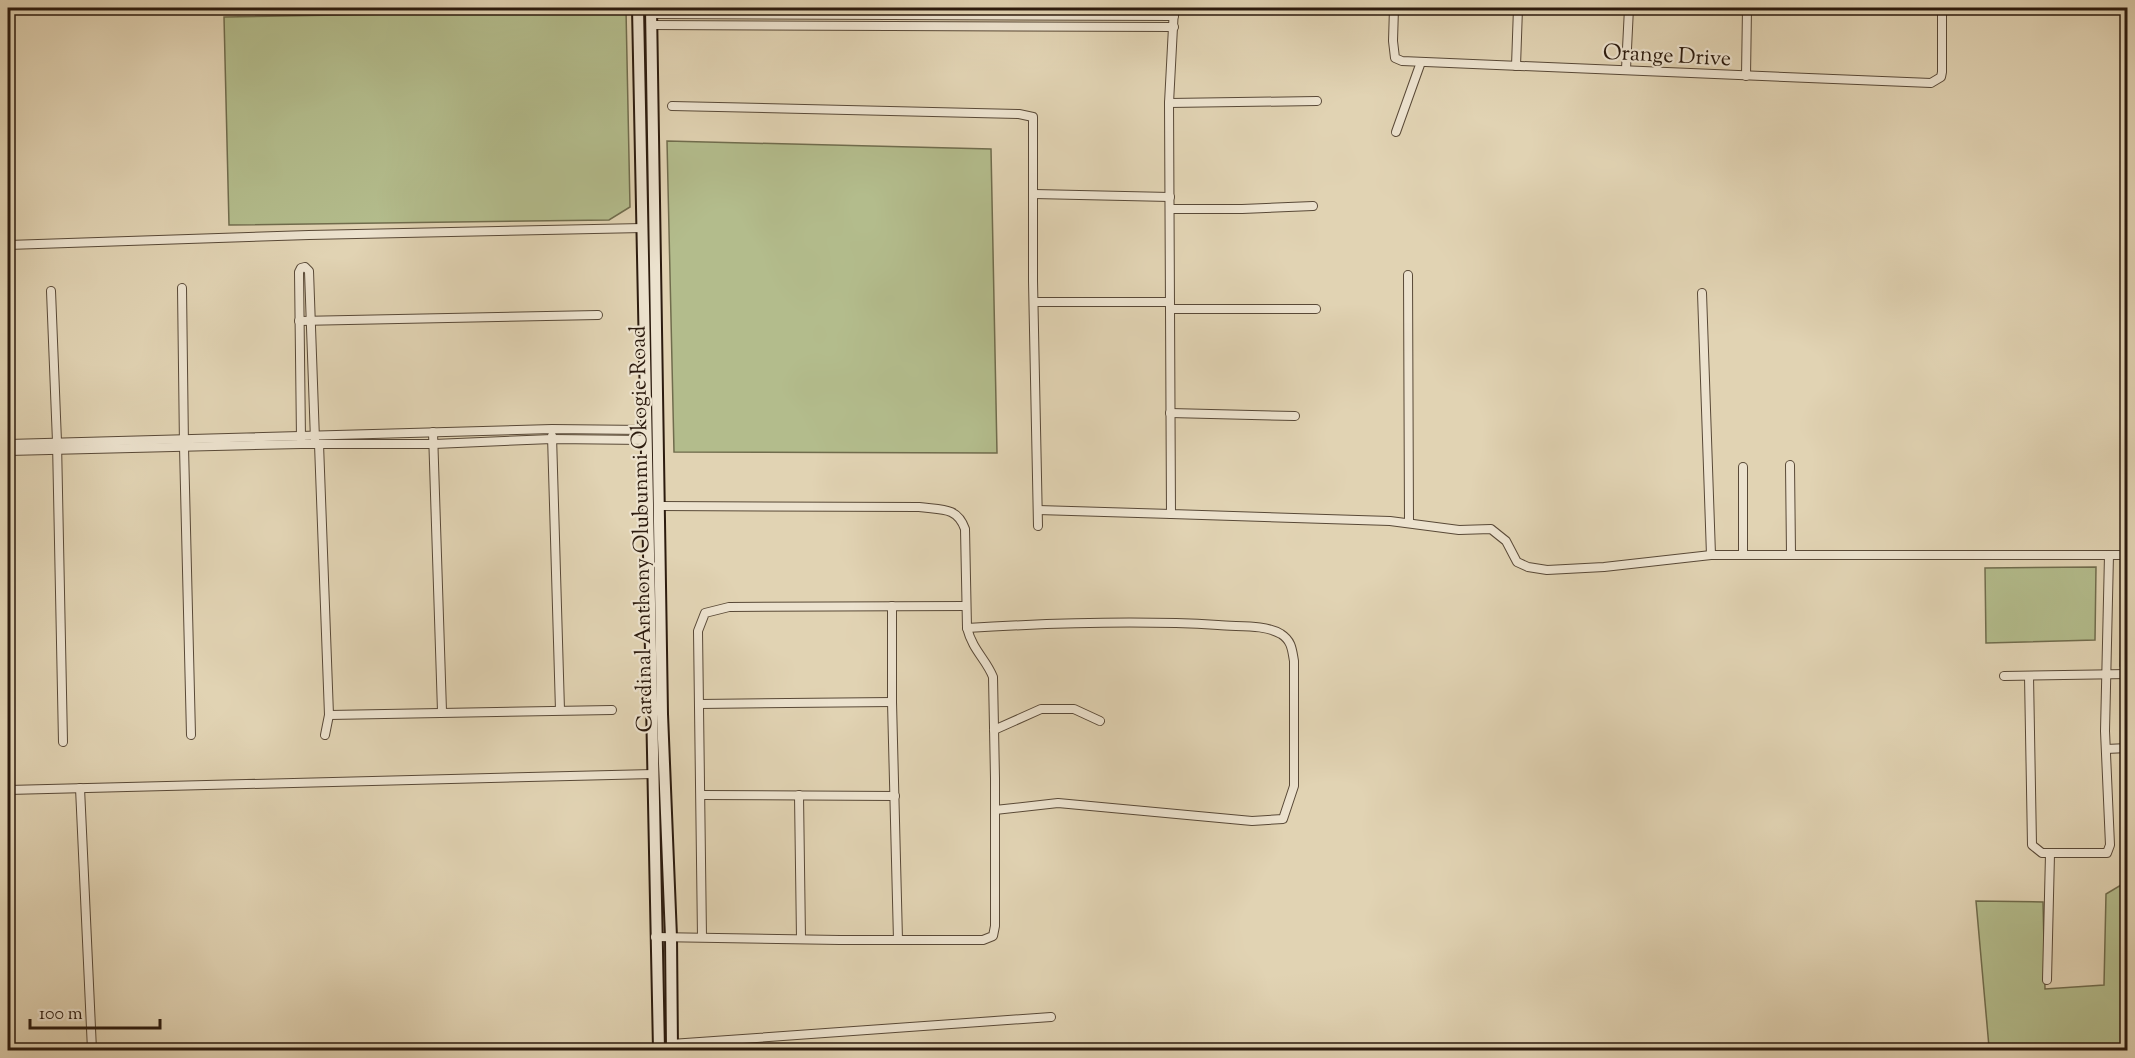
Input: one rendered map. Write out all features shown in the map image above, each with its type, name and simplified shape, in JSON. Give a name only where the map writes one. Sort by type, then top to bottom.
[{"type":"street","name":"Cardinal Anthony Olubunmi Okogie Road","points":[[638,8],[658,1050]]},
{"type":"street","name":"Orange Drive","points":[[1394,8],[1395,58],[1402,61],[1931,83],[1936,81],[1942,72],[1942,8]]},
{"type":"street","points":[[1516,66],[1518,8]]},
{"type":"street","points":[[1626,69],[1629,8]]},
{"type":"street","points":[[1746,76],[1747,8]]},
{"type":"street","points":[[737,11],[737,25]]},
{"type":"street","points":[[651,15],[737,11],[1174,12],[1169,103],[1171,514]]},
{"type":"street","points":[[1046,12],[1046,27]]},
{"type":"street","name":"Cardinal Anthony Olubunmi Okogie Road","points":[[651,15],[662,714],[671,937],[672,1047]]},
{"type":"street","points":[[651,15],[737,25],[1174,27]]},
{"type":"street","points":[[1396,132],[1421,62]]},
{"type":"street","points":[[1169,103],[1317,101]]},
{"type":"street","points":[[672,106],[1019,114],[1033,117],[1038,526]]},
{"type":"street","points":[[1034,194],[1170,196]]},
{"type":"street","points":[[1170,209],[1242,210],[1313,206]]},
{"type":"street","points":[[8,245],[309,235],[643,228]]},
{"type":"street","points":[[301,440],[299,272],[305,267],[309,271],[328,715],[325,735]]},
{"type":"street","points":[[1408,274],[1409,524]]},
{"type":"street","points":[[182,288],[191,735]]},
{"type":"street","points":[[51,291],[57,446],[63,742]]},
{"type":"street","points":[[1702,293],[1711,555]]},
{"type":"street","points":[[1034,302],[1316,309]]},
{"type":"street","points":[[298,321],[598,315]]},
{"type":"street","points":[[645,367],[657,367]]},
{"type":"street","points":[[1170,413],[1295,416]]},
{"type":"street","points":[[316,441],[433,432],[552,429],[645,435]]},
{"type":"street","points":[[552,429],[560,710]]},
{"type":"street","points":[[433,432],[442,711]]},
{"type":"street","points":[[8,444],[57,446],[301,440],[434,444],[645,435]]},
{"type":"street","points":[[8,451],[57,446]]},
{"type":"street","points":[[1790,465],[1791,554]]},
{"type":"street","points":[[1743,467],[1743,555]]},
{"type":"street","points":[[655,937],[983,940],[993,936],[995,926],[993,677],[970,641],[967,628],[965,529],[961,517],[953,511],[919,507],[659,506]]},
{"type":"street","points":[[1038,510],[1409,524],[1459,530],[1491,530],[1506,541],[1517,562],[1538,569],[1604,567],[1711,555],[2127,555]]},
{"type":"street","points":[[2030,676],[2032,846],[2042,853],[2050,854],[2107,853],[2109,850],[2106,674],[2109,555]]},
{"type":"street","points":[[892,606],[898,940]]},
{"type":"street","points":[[702,937],[698,631],[705,613],[729,607],[966,606]]},
{"type":"street","points":[[967,628],[1056,623],[1183,623],[1267,628],[1282,634],[1292,643],[1294,786],[1282,819],[1252,821],[1058,802],[995,810]]},
{"type":"street","points":[[2004,676],[2127,674]]},
{"type":"street","points":[[699,704],[892,702]]},
{"type":"street","points":[[994,730],[1041,709],[1074,709],[1100,721]]},
{"type":"street","points":[[328,715],[442,711],[612,710]]},
{"type":"street","points":[[2106,748],[2127,748]]},
{"type":"street","points":[[8,790],[652,774]]},
{"type":"street","points":[[80,788],[92,1050]]},
{"type":"street","points":[[700,795],[895,796]]},
{"type":"street","points":[[799,795],[801,939]]},
{"type":"street","points":[[2047,980],[2050,854]]},
{"type":"street","points":[[672,1047],[1051,1017]]},
{"type":"green space","points":[[626,10],[630,207],[609,220],[229,225],[224,17]]},
{"type":"green space","points":[[667,141],[991,149],[997,453],[674,452]]},
{"type":"green space","points":[[2123,566],[2128,566],[2127,666],[2120,666]]},
{"type":"green space","points":[[2096,567],[2095,640],[1986,643],[1985,568]]},
{"type":"green space","points":[[2121,885],[2127,885],[2127,1046],[1989,1047],[1976,901],[2043,902],[2045,989],[2104,985],[2106,894]]}]
